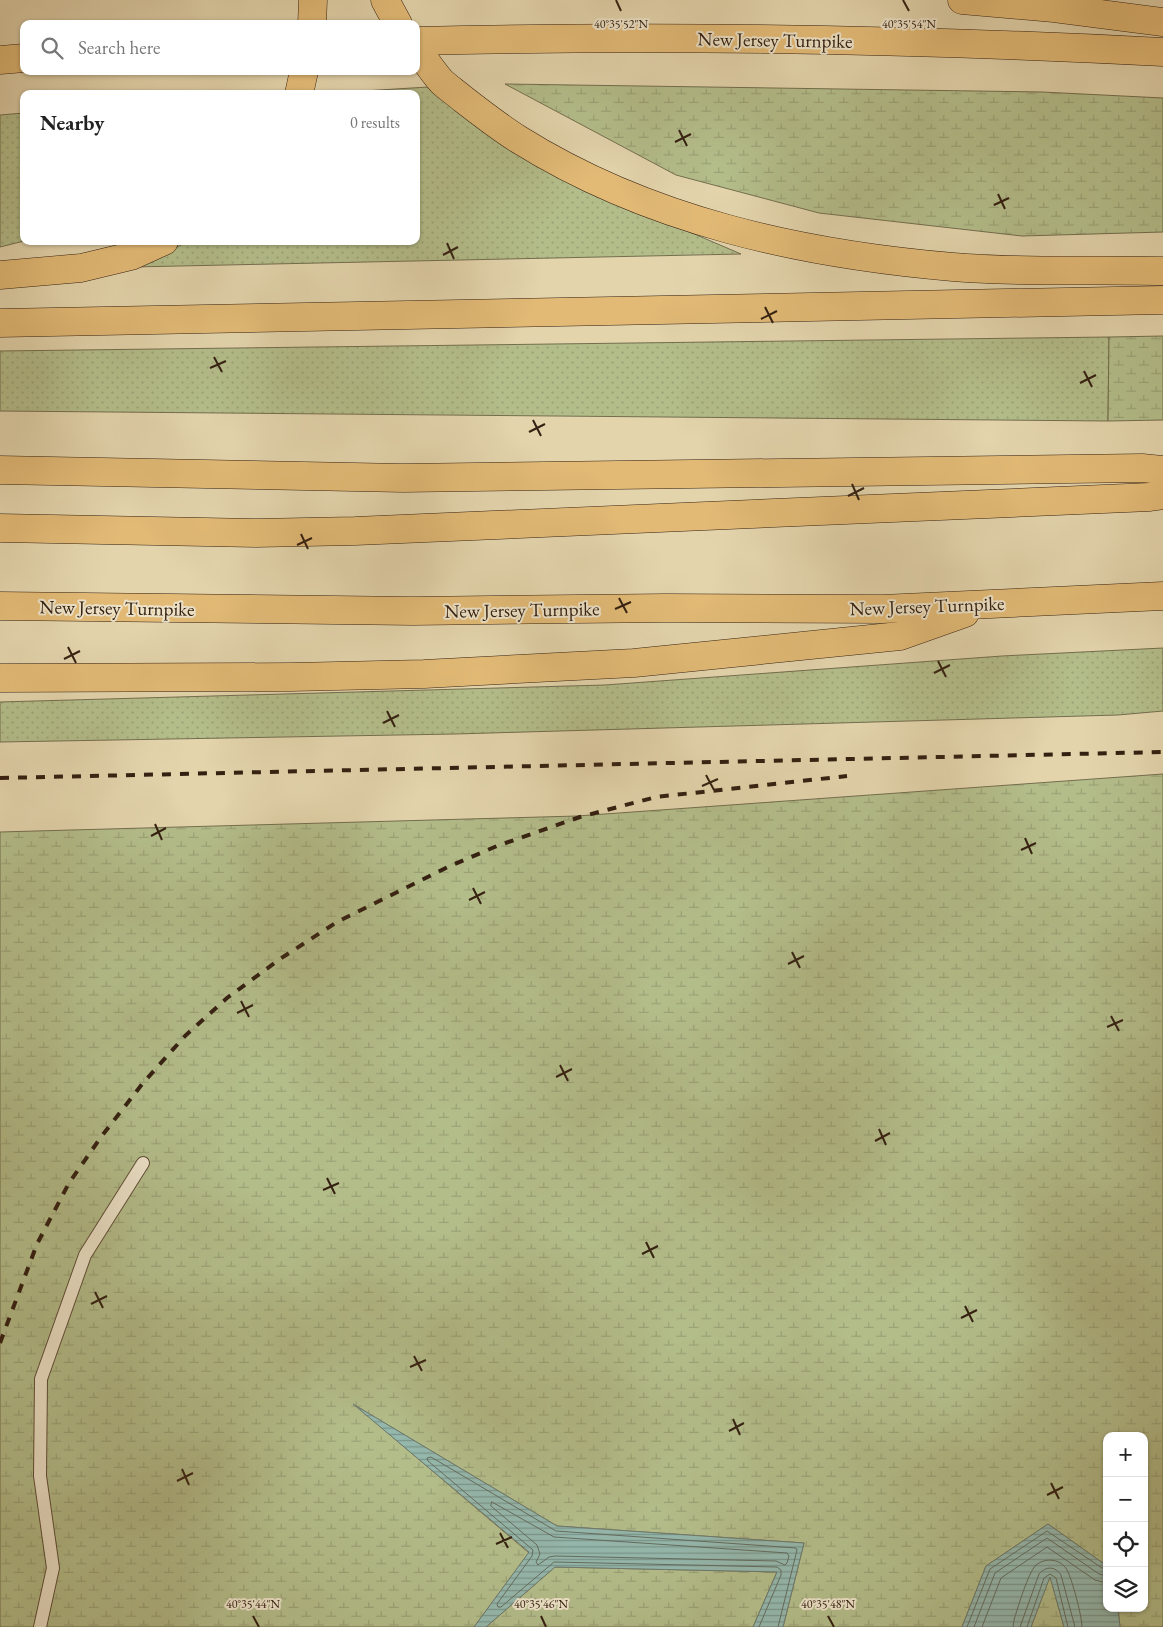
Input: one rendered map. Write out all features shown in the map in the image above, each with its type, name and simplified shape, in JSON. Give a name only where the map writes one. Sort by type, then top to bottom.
[{"type":"highway","points":[[312,0],[312,20]]},
{"type":"highway","points":[[385,0],[396,20]]},
{"type":"highway","points":[[962,0],[1054,8],[1163,22]]},
{"type":"highway","name":"New Jersey Turnpike","points":[[420,41],[537,38],[880,41],[1163,52]]},
{"type":"highway","points":[[420,54],[442,82],[493,124],[545,156],[601,185],[650,205],[706,224],[823,251],[896,262],[1014,270],[1103,269],[1163,271]]},
{"type":"highway","points":[[0,60],[20,58]]},
{"type":"highway","points":[[300,90],[303,75]]},
{"type":"highway","points":[[0,275],[82,268],[131,256],[155,245]]},
{"type":"highway","points":[[0,323],[1163,300]]},
{"type":"highway","points":[[0,470],[403,478],[1152,469]]},
{"type":"highway","points":[[0,528],[237,533],[355,531],[1156,496]]},
{"type":"highway","name":"New Jersey Turnpike","points":[[0,606],[413,611],[666,608],[882,609],[1163,596]]},
{"type":"highway","points":[[0,678],[292,677],[454,673],[634,663],[900,636],[993,603]]},
{"type":"lane","points":[[40,1627],[53,1568],[40,1476],[41,1379],[85,1255],[143,1163]]},
{"type":"green space","points":[[505,84],[1042,92],[1163,98],[1163,232],[1022,236],[819,213],[676,175]]},
{"type":"green space","points":[[428,87],[671,224],[741,254],[132,267],[181,245],[420,245],[420,90],[380,90]]},
{"type":"green space","points":[[20,113],[20,242],[0,247],[0,115]]},
{"type":"green space","points":[[1163,336],[1163,420],[1108,421],[1109,337]]},
{"type":"green space","points":[[1109,337],[1108,421],[0,411],[0,351]]},
{"type":"green space","points":[[1163,648],[1163,711],[1118,715],[455,734],[0,742],[0,702],[605,685],[1002,656]]},
{"type":"green space","points":[[1163,774],[1163,1627],[1120,1627],[1118,1612],[1148,1612],[1148,1432],[1103,1432],[1103,1563],[1048,1524],[986,1566],[962,1627],[783,1627],[804,1543],[557,1526],[356,1406],[529,1553],[474,1627],[0,1627],[0,832],[577,816]]},
{"type":"green space","points":[[555,1567],[777,1572],[753,1627],[486,1627]]},
{"type":"green space","points":[[1050,1576],[1064,1627],[1031,1627]]},
{"type":"water","points":[[353,1404],[557,1526],[804,1543],[783,1627],[753,1627],[777,1572],[555,1567],[486,1627],[474,1627],[529,1552]]},
{"type":"water","points":[[1048,1524],[1103,1563],[1103,1612],[1118,1612],[1120,1627],[1064,1627],[1050,1577],[1031,1627],[962,1627],[986,1566]]},
{"type":"railway","points":[[0,778],[1163,752]]},
{"type":"railway","points":[[0,1343],[37,1244],[69,1183],[101,1137],[143,1083],[185,1036],[227,998],[280,959],[337,922],[450,866],[497,846],[580,817],[656,797],[847,776]]}]
